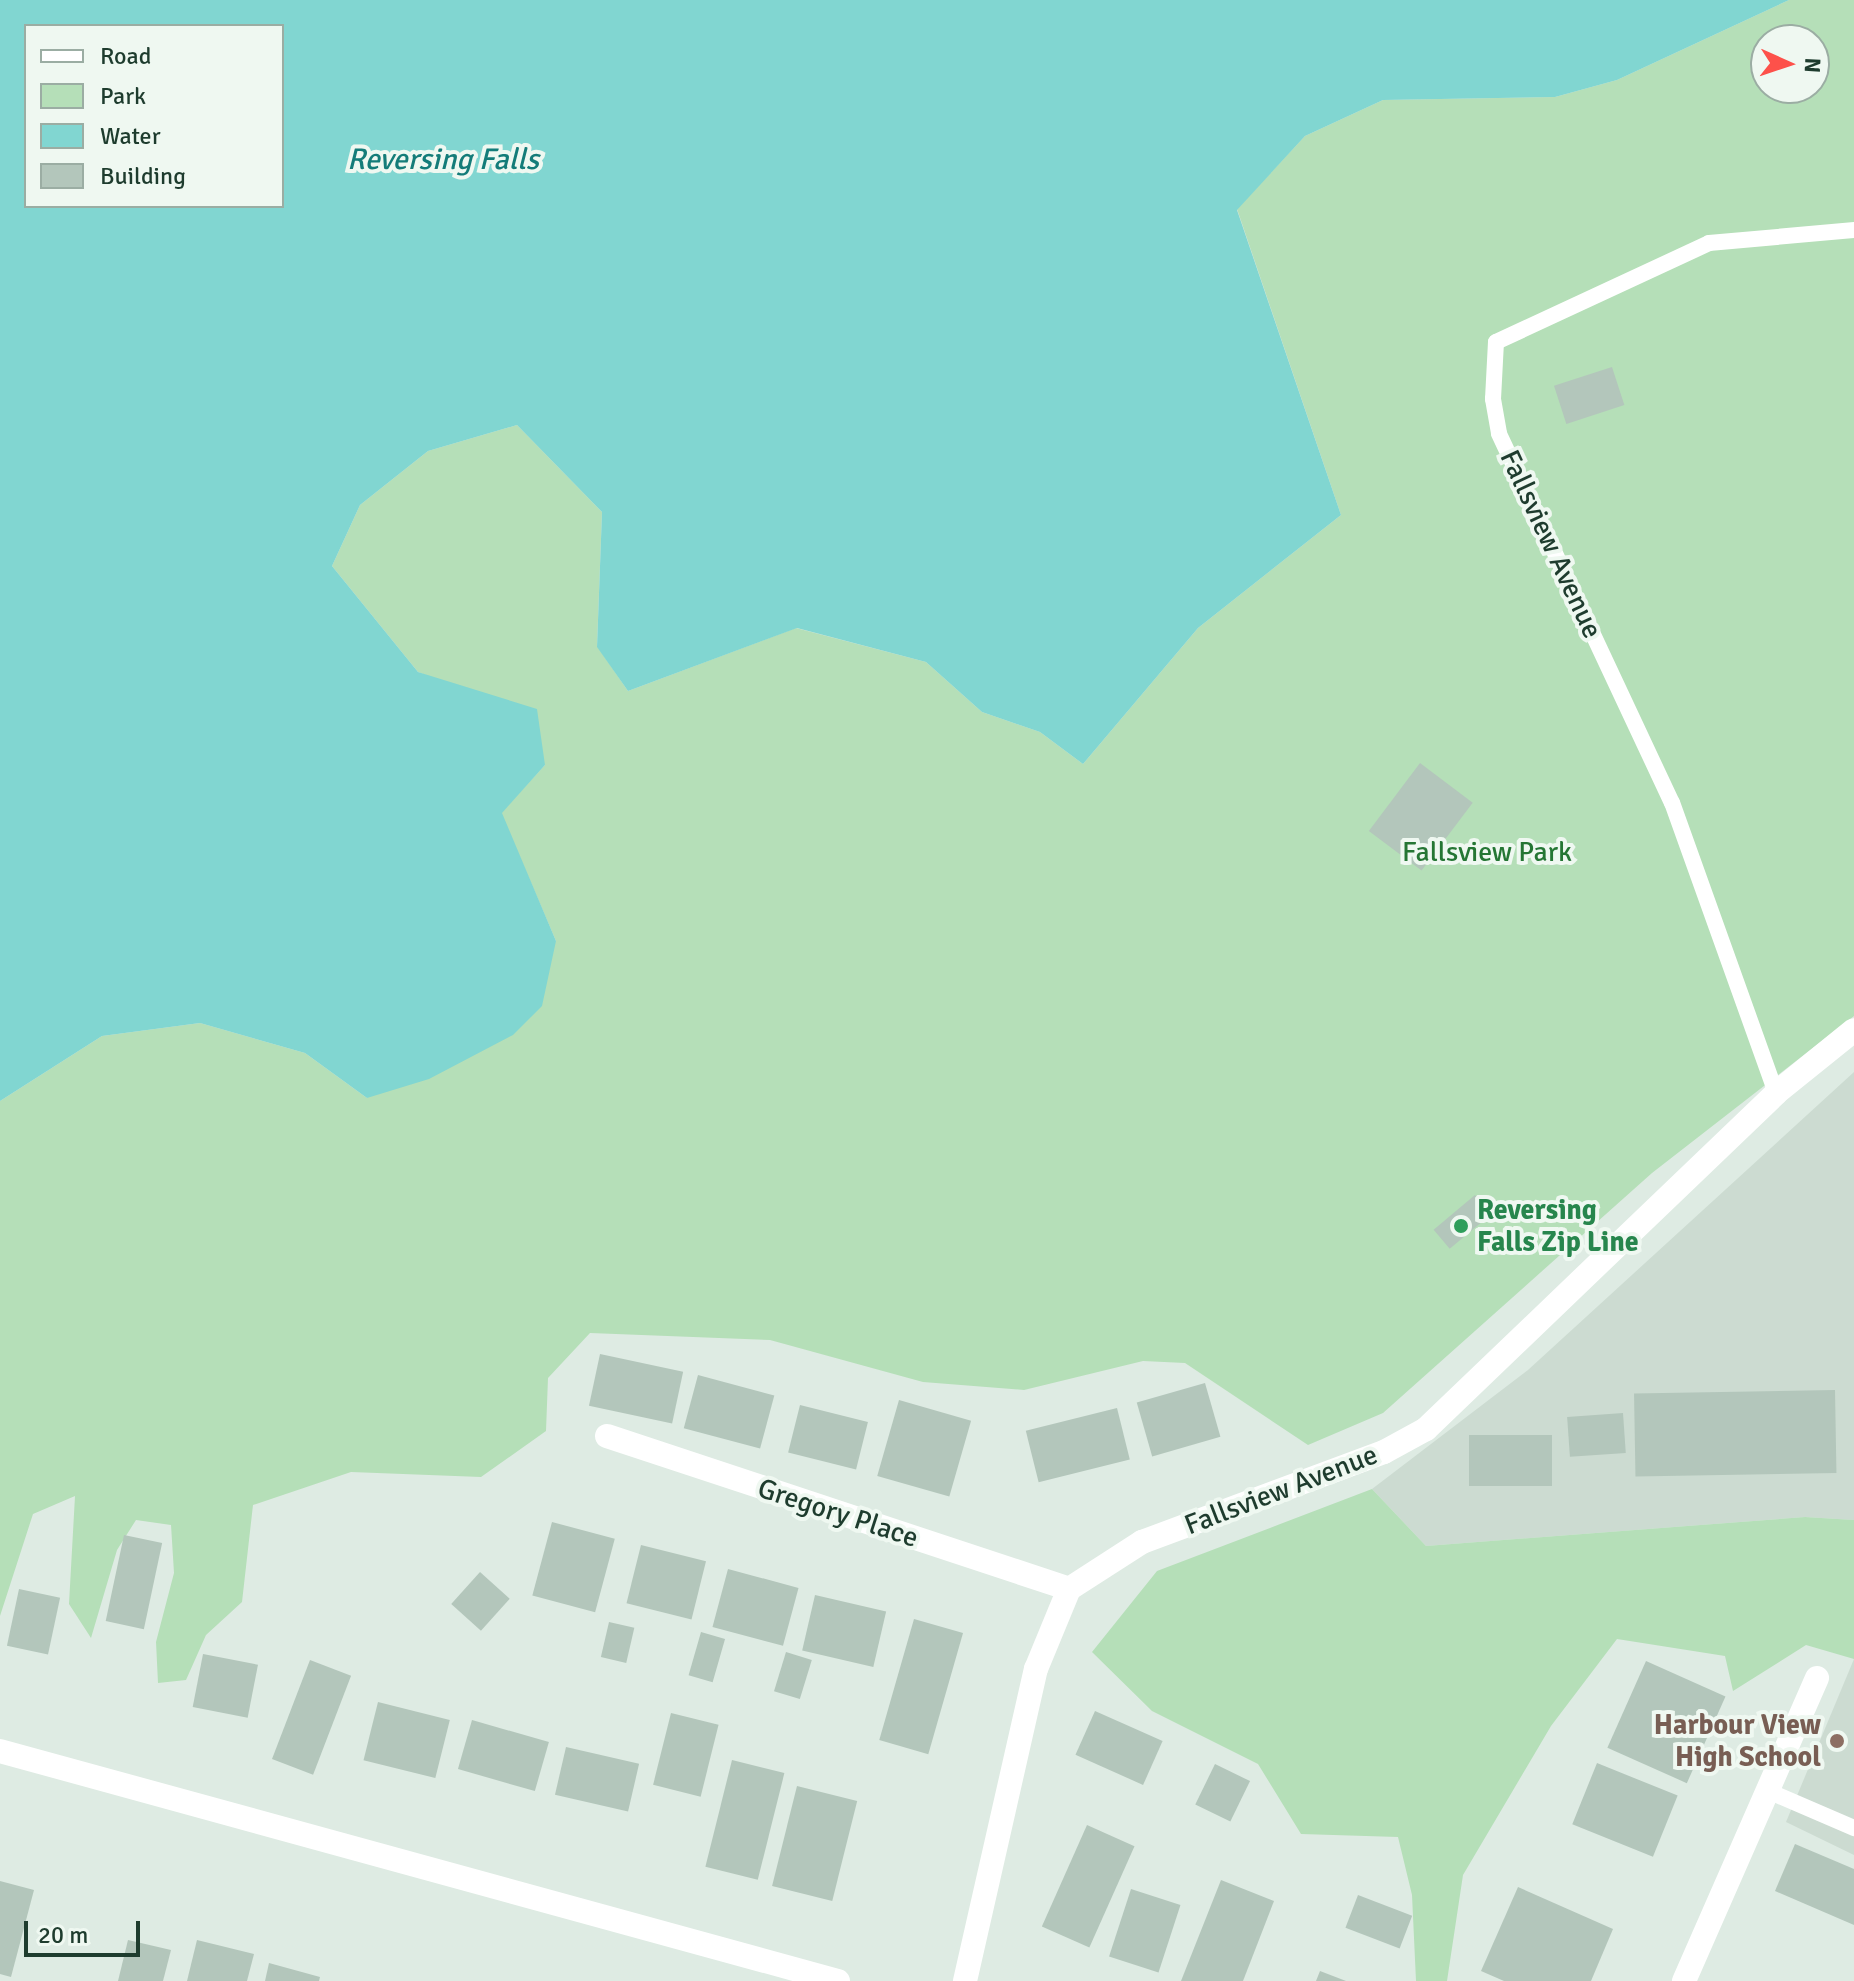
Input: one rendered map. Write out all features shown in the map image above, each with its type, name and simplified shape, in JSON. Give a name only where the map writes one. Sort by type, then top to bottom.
[{"type":"street","name":"Fallsview Avenue","points":[[1069,1589],[1142,1542],[1384,1452],[1426,1429],[1776,1093],[1854,1030]]},
{"type":"street","name":"Gregory Place","points":[[607,1436],[1069,1589]]},
{"type":"street","points":[[965,1981],[1036,1669],[1069,1589]]},
{"type":"street","points":[[1684,1981],[1817,1678]]},
{"type":"street","points":[[0,1751],[838,1981]]},
{"type":"lane","name":"Fallsview Avenue","points":[[1776,1093],[1672,803],[1499,433],[1493,399],[1496,342],[1709,243],[1854,230]]},
{"type":"lane","points":[[1768,1791],[1854,1828]]},
{"type":"shaded area","points":[[1854,1072],[1854,1520],[1805,1517],[1426,1546],[1372,1489],[1528,1370]]},
{"type":"shaded area","name":"Harbour View High School","points":[[1854,1659],[1854,1855],[1786,1822]]},
{"type":"green space","name":"Fallsview Park","points":[[1789,0],[1854,0],[1854,1016],[1652,1173],[1383,1413],[1308,1445],[1185,1363],[1143,1361],[1024,1390],[923,1382],[770,1340],[590,1333],[548,1378],[546,1431],[481,1477],[351,1472],[253,1505],[242,1602],[206,1635],[186,1680],[158,1683],[156,1642],[174,1573],[171,1525],[136,1520],[117,1550],[91,1638],[69,1604],[75,1496],[33,1514],[0,1616],[0,1101],[102,1036],[200,1023],[305,1053],[367,1098],[556,941],[501,813],[545,765],[454,686],[418,672],[332,566],[360,505],[428,451],[517,425],[602,512],[597,646],[628,691],[796,628],[926,662],[982,712],[1040,732],[1083,764],[1198,628],[1341,515],[1237,209],[1305,136],[1383,100],[1555,97],[1617,80]]},
{"type":"green space","points":[[1372,1489],[1426,1546],[1805,1517],[1854,1520],[1854,1659],[1806,1645],[1733,1691],[1725,1656],[1617,1639],[1551,1726],[1463,1875],[1447,1981],[1416,1981],[1412,1895],[1398,1837],[1301,1834],[1258,1764],[1152,1711],[1092,1652],[1157,1571]]},
{"type":"water","name":"Reversing Falls","points":[[0,0],[1789,0],[1617,80],[1555,97],[1383,100],[1305,136],[1237,210],[1341,515],[1198,628],[1083,764],[1040,732],[982,712],[926,662],[797,628],[628,691],[597,647],[602,512],[517,425],[428,451],[360,505],[332,566],[418,672],[537,709],[545,765],[502,813],[556,941],[542,1006],[513,1035],[429,1079],[367,1098],[305,1053],[200,1023],[102,1036],[0,1101]]},
{"type":"building","points":[[1612,367],[1624,405],[1566,424],[1554,386]]},
{"type":"building","points":[[1420,763],[1473,803],[1422,871],[1369,831]]},
{"type":"building","points":[[1475,1195],[1491,1214],[1450,1249],[1434,1230]]},
{"type":"building","points":[[600,1354],[683,1372],[672,1424],[589,1406]]},
{"type":"building","points":[[698,1375],[774,1395],[760,1449],[684,1428]]},
{"type":"building","points":[[1205,1383],[1220,1437],[1152,1456],[1137,1403]]},
{"type":"building","points":[[1835,1390],[1836,1473],[1635,1476],[1634,1394]]},
{"type":"building","points":[[899,1400],[971,1421],[949,1497],[877,1476]]},
{"type":"building","points":[[800,1405],[868,1422],[856,1469],[788,1453]]},
{"type":"building","points":[[1117,1408],[1130,1459],[1039,1482],[1026,1431]]},
{"type":"building","points":[[1623,1413],[1626,1453],[1570,1457],[1567,1417]]},
{"type":"building","points":[[1469,1435],[1552,1435],[1552,1486],[1469,1486]]},
{"type":"building","points":[[552,1522],[615,1539],[595,1612],[532,1595]]},
{"type":"building","points":[[124,1535],[162,1543],[144,1629],[106,1621]]},
{"type":"building","points":[[641,1545],[706,1561],[691,1619],[626,1603]]},
{"type":"building","points":[[728,1569],[799,1588],[783,1646],[712,1627]]},
{"type":"building","points":[[480,1572],[510,1599],[481,1631],[451,1604]]},
{"type":"building","points":[[19,1589],[60,1598],[48,1654],[7,1646]]},
{"type":"building","points":[[815,1595],[886,1611],[873,1667],[802,1651]]},
{"type":"building","points":[[914,1619],[963,1633],[928,1754],[879,1740]]},
{"type":"building","points":[[609,1622],[634,1628],[626,1663],[601,1657]]},
{"type":"building","points":[[701,1632],[725,1639],[713,1682],[689,1675]]},
{"type":"building","points":[[786,1652],[812,1660],[800,1699],[774,1691]]},
{"type":"building","points":[[203,1654],[258,1665],[248,1718],[193,1707]]},
{"type":"building","points":[[310,1660],[351,1676],[313,1775],[272,1759]]},
{"type":"building","points":[[1646,1661],[1725,1696],[1687,1783],[1607,1748]]},
{"type":"building","points":[[378,1702],[450,1720],[435,1778],[363,1760]]},
{"type":"building","points":[[1095,1711],[1163,1741],[1143,1785],[1075,1755]]},
{"type":"building","points":[[671,1713],[719,1725],[701,1797],[653,1785]]},
{"type":"building","points":[[472,1720],[549,1742],[535,1791],[458,1769]]},
{"type":"building","points":[[566,1747],[639,1764],[628,1812],[555,1795]]},
{"type":"building","points":[[732,1760],[784,1773],[758,1880],[705,1867]]},
{"type":"building","points":[[1597,1763],[1678,1796],[1653,1857],[1572,1824]]},
{"type":"building","points":[[1215,1764],[1250,1781],[1230,1822],[1195,1804]]},
{"type":"building","points":[[797,1786],[857,1801],[832,1901],[772,1886]]},
{"type":"building","points":[[1087,1825],[1135,1846],[1089,1948],[1042,1926]]},
{"type":"building","points":[[1795,1844],[1854,1869],[1854,1925],[1775,1891]]},
{"type":"building","points":[[1221,1880],[1274,1901],[1243,1981],[1181,1981]]},
{"type":"building","points":[[0,1881],[34,1890],[11,1977],[0,1974]]},
{"type":"building","points":[[1518,1887],[1613,1929],[1591,1981],[1504,1981],[1481,1971]]},
{"type":"building","points":[[1131,1889],[1180,1905],[1159,1973],[1109,1957]]},
{"type":"building","points":[[1358,1895],[1412,1916],[1400,1948],[1345,1928]]},
{"type":"building","points":[[128,1940],[171,1950],[163,1981],[118,1981]]},
{"type":"building","points":[[197,1940],[254,1954],[247,1981],[187,1981]]},
{"type":"building","points":[[269,1963],[320,1977],[319,1981],[265,1981]]},
{"type":"building","points":[[1320,1971],[1346,1981],[1316,1981]]},
{"type":"place","name":"Reversing Falls Zip Line","points":[[1461,1226]]},
{"type":"place","name":"Harbour View High School","points":[[1837,1741]]}]
